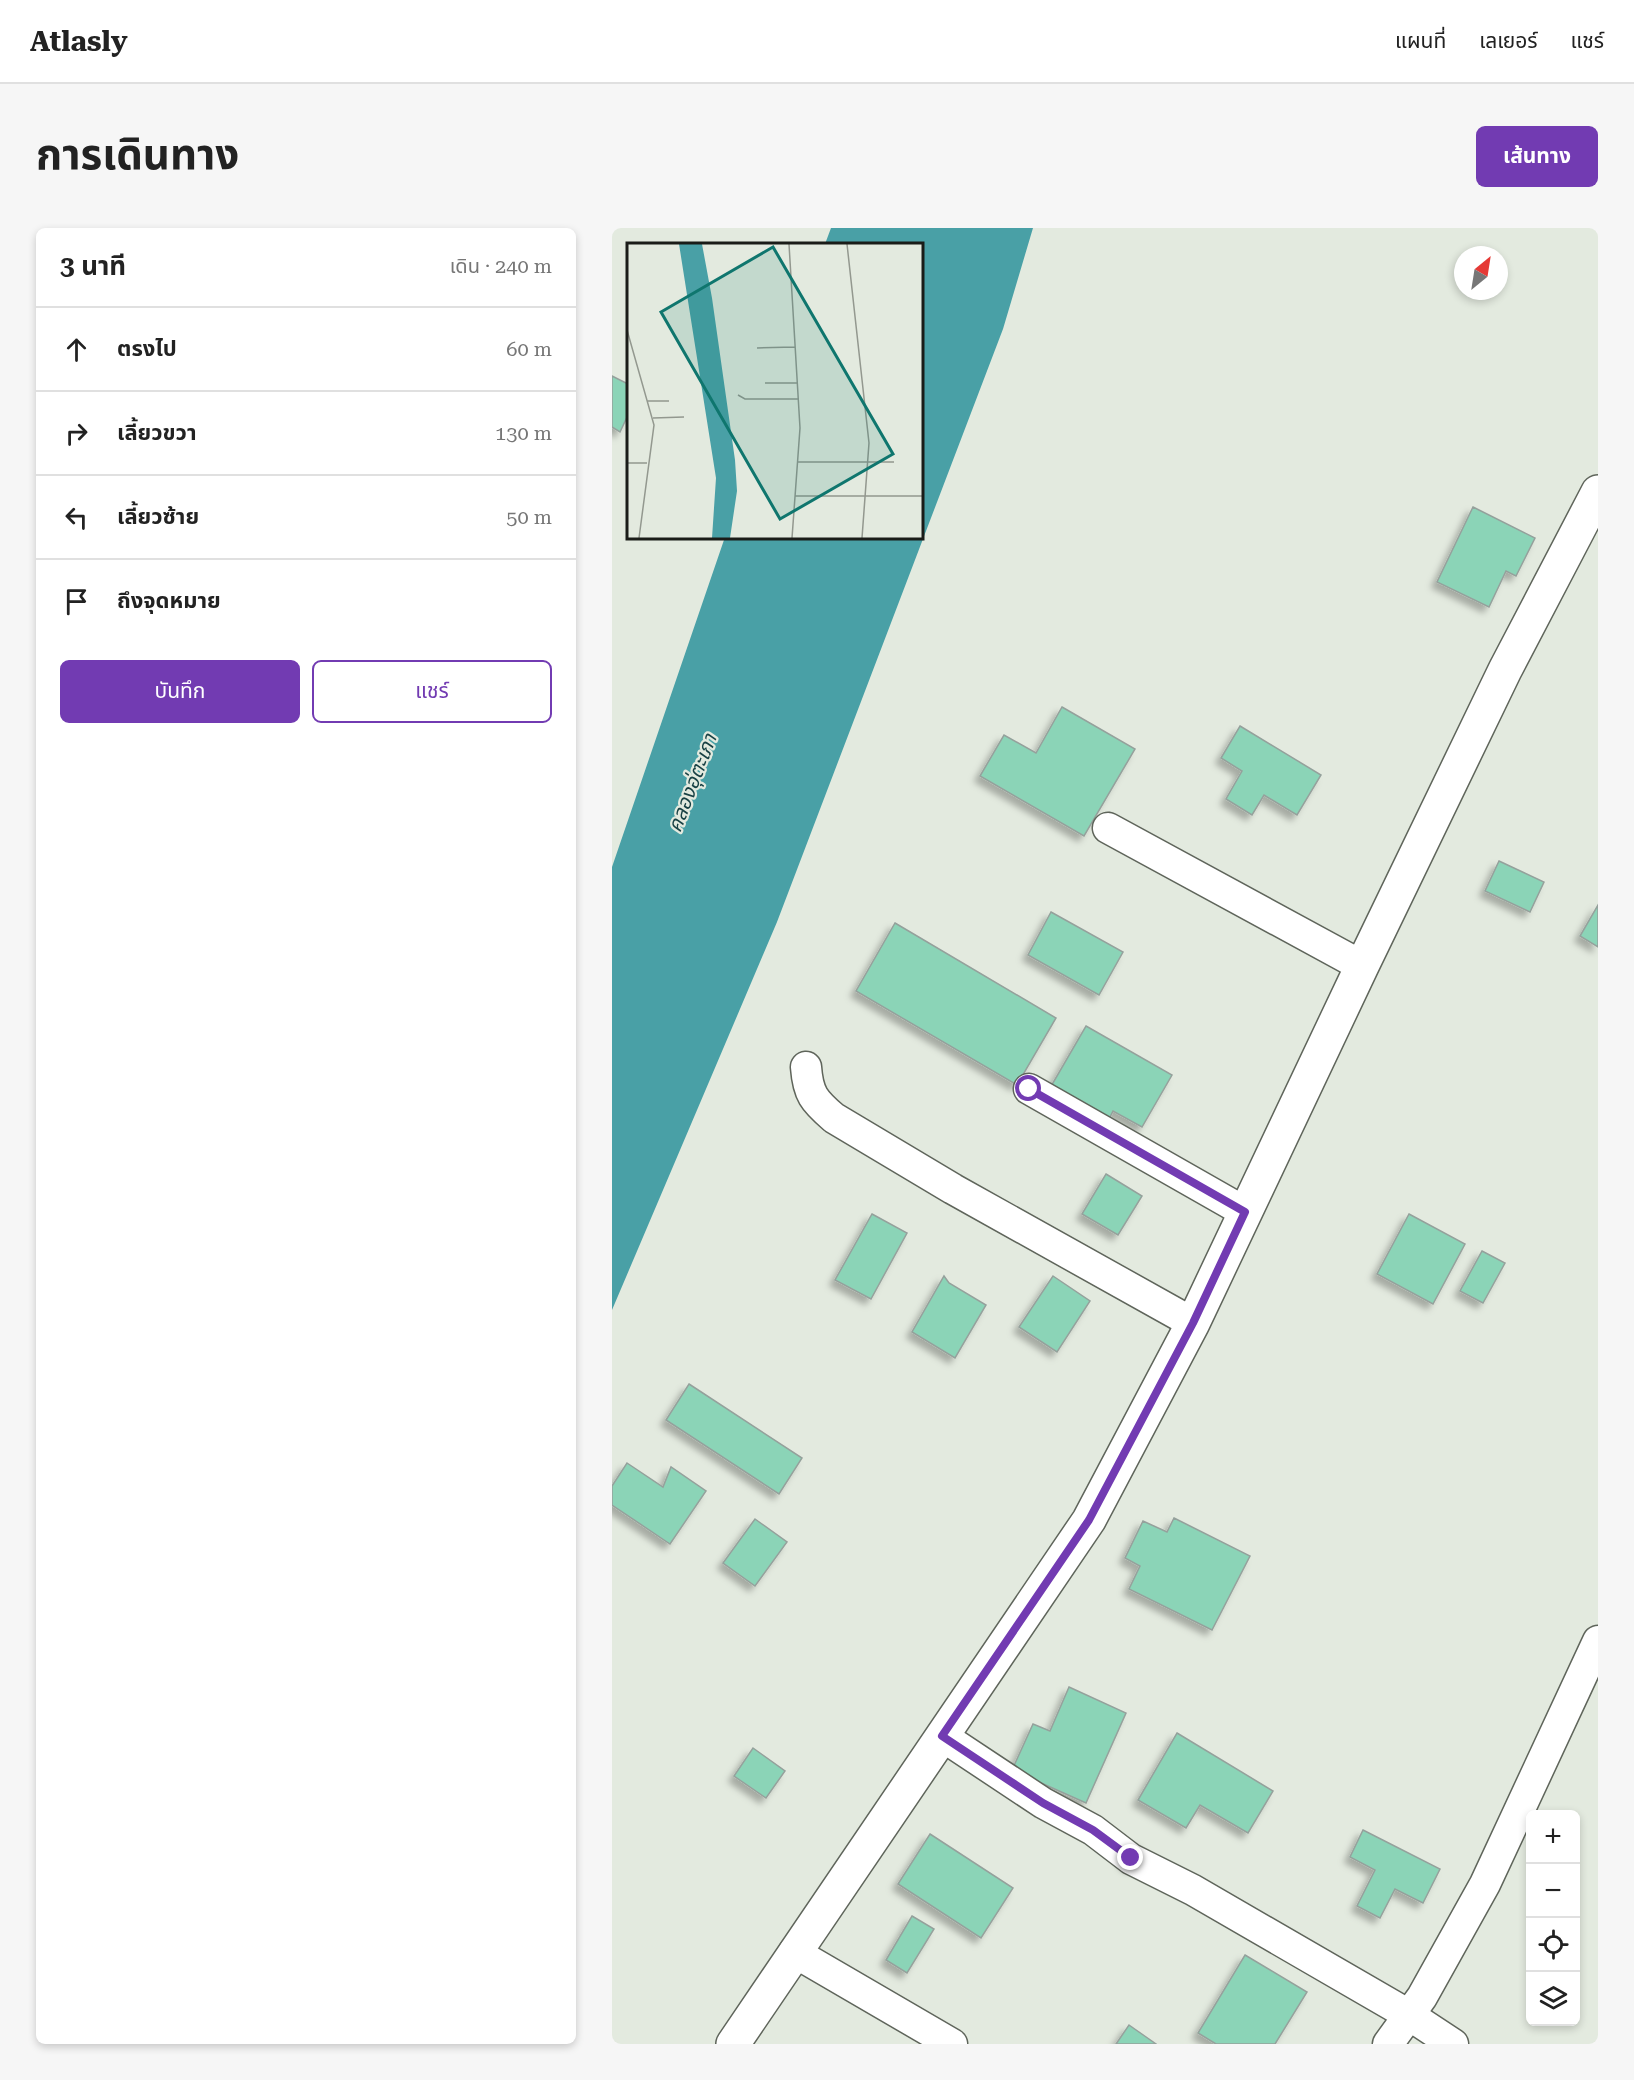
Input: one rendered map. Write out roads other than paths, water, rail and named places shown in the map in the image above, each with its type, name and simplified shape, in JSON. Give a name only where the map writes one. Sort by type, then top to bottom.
[{"type":"street","points":[[733,2044],[1089,1520],[1193,1323],[1505,670],[1598,492]]},
{"type":"street","points":[[1108,828],[1362,966]]},
{"type":"street","points":[[806,1067],[807,1086],[819,1105],[834,1118],[953,1189],[1193,1323]]},
{"type":"street","points":[[1029,1089],[1245,1212]]},
{"type":"street","points":[[1388,2044],[1422,1997],[1485,1884],[1598,1641]]},
{"type":"street","points":[[942,1736],[1043,1803],[1093,1830],[1131,1858],[1193,1890],[1409,2014],[1453,2044]]},
{"type":"street","points":[[794,1952],[952,2044]]},
{"type":"water","name":"คลองอุ่ตะเภา","points":[[831,228],[1033,228],[1003,329],[777,922],[612,1310],[612,867],[725,538],[922,538],[922,243],[825,243]]}]
